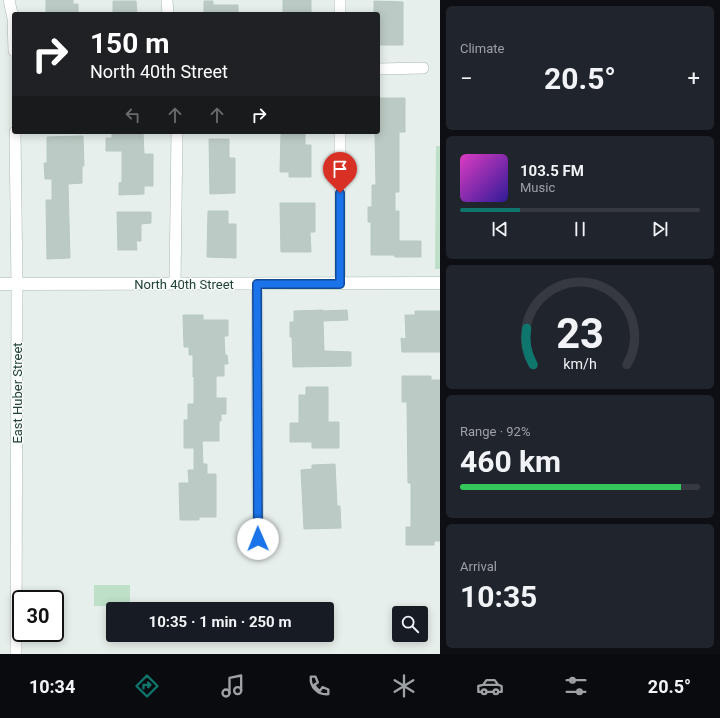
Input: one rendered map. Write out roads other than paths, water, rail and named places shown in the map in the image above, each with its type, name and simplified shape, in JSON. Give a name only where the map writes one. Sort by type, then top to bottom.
[{"type":"street","points":[[9,0],[12,14]]},
{"type":"street","points":[[167,0],[168,12]]},
{"type":"street","points":[[340,0],[340,12]]},
{"type":"street","points":[[380,69],[423,68]]},
{"type":"street","name":"East Huber Street","points":[[15,134],[17,284],[16,654]]},
{"type":"street","points":[[175,284],[177,134]]},
{"type":"street","points":[[340,134],[340,284]]},
{"type":"street","name":"North 40th Street","points":[[0,284],[440,283]]},
{"type":"street","points":[[257,284],[258,539]]}]
